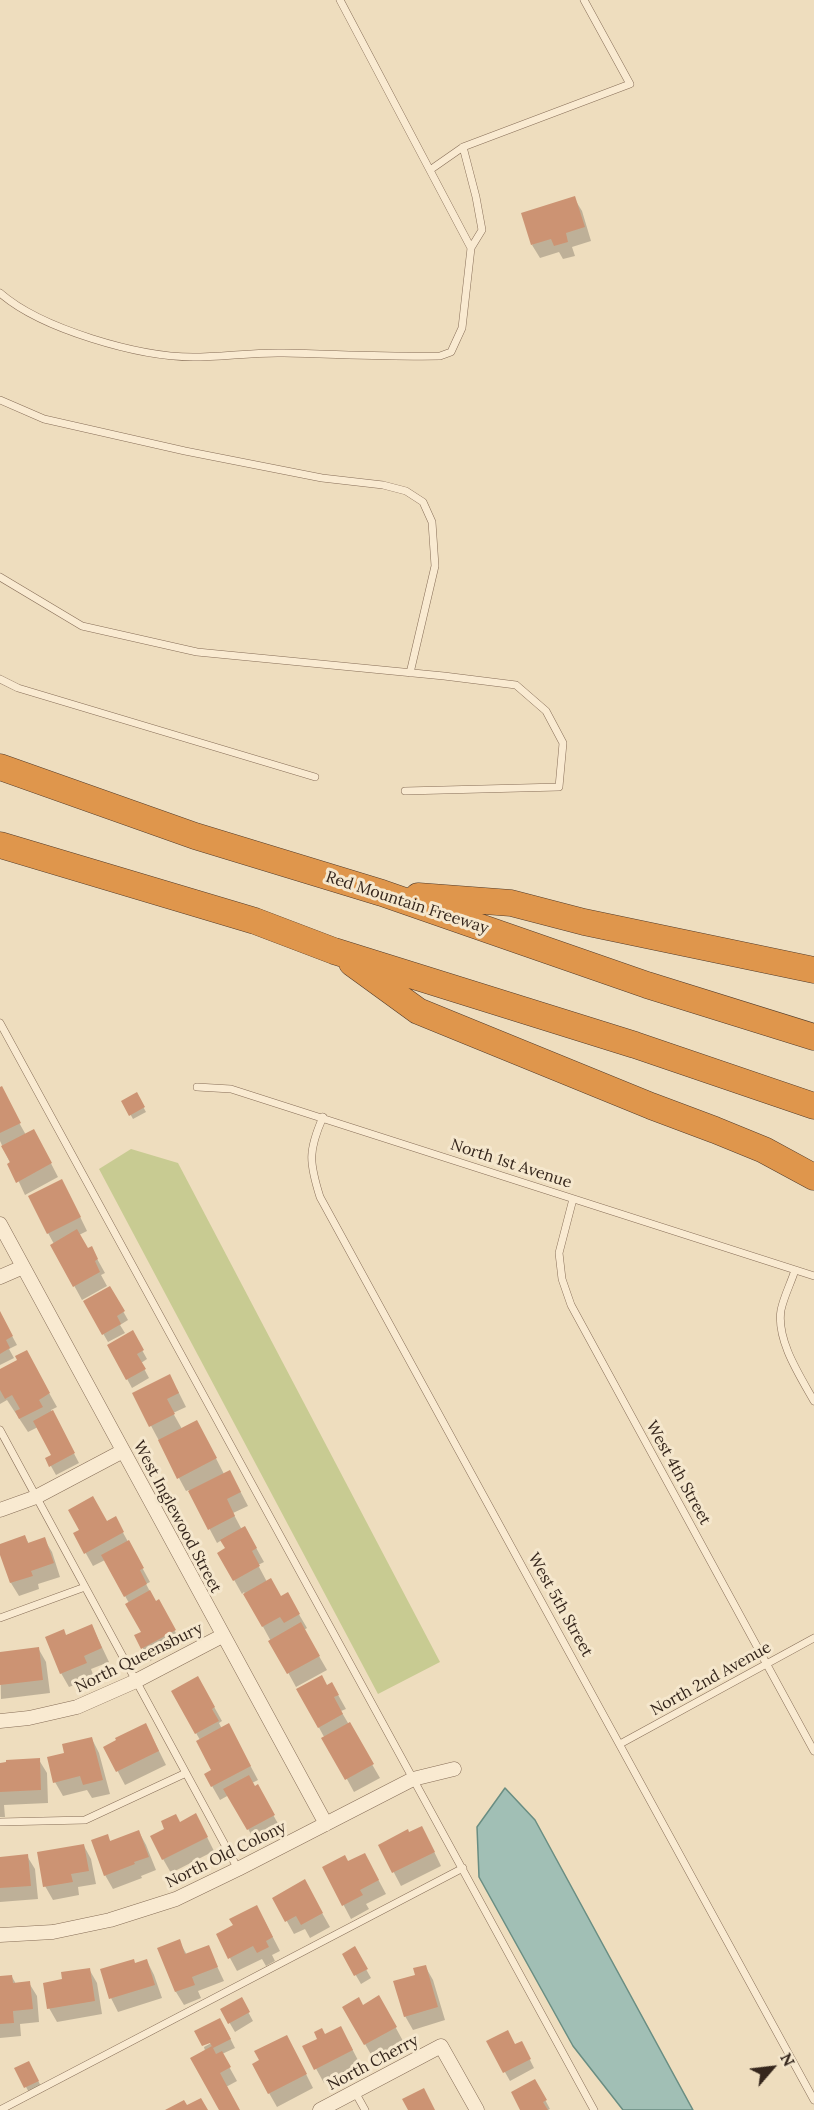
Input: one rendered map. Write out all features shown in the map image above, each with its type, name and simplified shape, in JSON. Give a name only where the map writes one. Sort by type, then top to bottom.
[{"type":"highway","name":"Red Mountain Freeway","points":[[0,767],[195,836],[382,893],[647,984],[814,1037]]},
{"type":"highway","points":[[0,845],[255,921],[334,951],[635,1045],[814,1106]]},
{"type":"highway","points":[[382,893],[511,903],[584,922],[814,970]]},
{"type":"highway","points":[[334,951],[418,1011],[764,1150],[814,1177]]},
{"type":"street","name":"West Inglewood Street","points":[[0,1224],[326,1824]]},
{"type":"street","points":[[0,1277],[23,1267]]},
{"type":"street","points":[[0,1510],[36,1497],[123,1451]]},
{"type":"street","name":"North Queensbury","points":[[0,1721],[29,1718],[77,1707],[136,1681],[222,1636]]},
{"type":"street","name":"North Old Colony","points":[[0,1935],[53,1932],[110,1920],[176,1899],[413,1779],[454,1769]]},
{"type":"street","name":"North Cherry","points":[[320,2110],[441,2046],[477,2110]]},
{"type":"lane","points":[[340,0],[471,248]]},
{"type":"lane","points":[[430,170],[463,147],[630,84],[584,0]]},
{"type":"lane","points":[[0,293],[12,304],[46,323],[90,338],[156,355],[192,357],[281,353],[386,357],[440,356],[451,352],[462,328],[471,248],[482,230],[463,147]]},
{"type":"lane","points":[[0,400],[44,419],[185,451],[322,478],[383,485],[406,491],[423,502],[432,522],[435,566],[410,673]]},
{"type":"lane","points":[[0,577],[82,626],[197,652],[516,685],[546,711],[563,743],[559,787],[405,791]]},
{"type":"lane","points":[[0,679],[18,688],[315,777]]},
{"type":"lane","points":[[0,1023],[594,2110]]},
{"type":"lane","name":"North 1st Avenue","points":[[197,1087],[231,1089],[323,1117],[814,1276]]},
{"type":"lane","name":"West 5th Street","points":[[323,1117],[313,1140],[311,1166],[320,1197],[814,2100]]},
{"type":"lane","name":"West 4th Street","points":[[573,1198],[559,1253],[562,1279],[571,1305],[814,1751]]},
{"type":"lane","points":[[795,1270],[781,1311],[783,1337],[793,1363],[814,1401]]},
{"type":"lane","points":[[0,1430],[238,1869]]},
{"type":"lane","points":[[0,1618],[85,1587]]},
{"type":"lane","name":"North 2nd Avenue","points":[[620,1744],[814,1638]]},
{"type":"lane","points":[[0,1822],[85,1820],[186,1773]]},
{"type":"lane","points":[[1,2107],[463,1868]]},
{"type":"lane","points":[[355,2092],[365,2110]]},
{"type":"green space","points":[[131,1149],[178,1163],[440,1662],[378,1694],[99,1169]]},
{"type":"water","points":[[505,1788],[535,1820],[693,2110],[623,2110],[573,2046],[479,1877],[477,1827]]},
{"type":"building","points":[[575,196],[585,227],[566,233],[568,242],[554,246],[551,239],[531,245],[521,213]]},
{"type":"building","points":[[2,1086],[21,1123],[0,1133],[0,1087]]},
{"type":"building","points":[[137,1092],[145,1107],[129,1116],[121,1101]]},
{"type":"building","points":[[34,1129],[52,1163],[16,1183],[7,1164],[10,1162],[1,1146]]},
{"type":"building","points":[[62,1179],[81,1217],[47,1234],[28,1196]]},
{"type":"building","points":[[77,1229],[88,1248],[92,1246],[98,1259],[95,1261],[100,1272],[73,1287],[50,1245]]},
{"type":"building","points":[[110,1286],[125,1311],[117,1316],[121,1324],[102,1335],[83,1301]]},
{"type":"building","points":[[0,1311],[13,1336],[6,1340],[10,1348],[0,1354]]},
{"type":"building","points":[[133,1330],[144,1350],[137,1354],[146,1369],[126,1380],[107,1345]]},
{"type":"building","points":[[27,1350],[50,1393],[39,1400],[43,1407],[19,1419],[15,1411],[20,1409],[12,1395],[5,1399],[0,1390],[0,1369],[17,1360],[15,1356]]},
{"type":"building","points":[[170,1374],[179,1393],[167,1399],[175,1414],[149,1427],[132,1393]]},
{"type":"building","points":[[53,1410],[75,1453],[49,1467],[45,1458],[51,1455],[33,1421]]},
{"type":"building","points":[[197,1420],[217,1458],[177,1479],[158,1440]]},
{"type":"building","points":[[230,1470],[241,1492],[227,1499],[235,1516],[208,1530],[188,1491]]},
{"type":"building","points":[[93,1496],[107,1521],[116,1516],[124,1532],[84,1554],[73,1533],[79,1530],[68,1510]]},
{"type":"building","points":[[245,1526],[257,1548],[252,1551],[260,1566],[233,1581],[217,1553],[225,1548],[220,1540]]},
{"type":"building","points":[[25,1535],[28,1543],[45,1537],[54,1563],[31,1571],[33,1576],[10,1583],[0,1555],[0,1544]]},
{"type":"building","points":[[129,1540],[144,1568],[140,1570],[147,1584],[124,1597],[101,1555]]},
{"type":"building","points":[[271,1578],[281,1596],[288,1592],[300,1614],[284,1623],[280,1617],[262,1627],[243,1594]]},
{"type":"building","points":[[150,1590],[156,1601],[159,1599],[176,1630],[141,1649],[134,1635],[141,1632],[125,1604]]},
{"type":"building","points":[[301,1622],[320,1656],[287,1674],[268,1641]]},
{"type":"building","points":[[92,1624],[102,1648],[84,1656],[87,1663],[60,1674],[45,1637],[64,1629],[66,1635]]},
{"type":"building","points":[[39,1647],[43,1680],[0,1685],[0,1652]]},
{"type":"building","points":[[322,1675],[327,1685],[332,1682],[339,1695],[334,1697],[343,1714],[318,1728],[296,1689]]},
{"type":"building","points":[[198,1676],[215,1707],[212,1709],[219,1721],[195,1734],[171,1691]]},
{"type":"building","points":[[350,1722],[374,1764],[345,1780],[321,1738]]},
{"type":"building","points":[[146,1723],[159,1751],[116,1772],[103,1747],[116,1740],[115,1738]]},
{"type":"building","points":[[229,1723],[251,1766],[211,1787],[204,1774],[211,1770],[196,1741]]},
{"type":"building","points":[[92,1737],[103,1780],[83,1785],[80,1776],[53,1783],[47,1757],[64,1753],[62,1744]]},
{"type":"building","points":[[40,1758],[41,1790],[0,1792],[0,1763],[6,1760]]},
{"type":"building","points":[[249,1775],[255,1786],[258,1784],[275,1815],[247,1830],[223,1789]]},
{"type":"building","points":[[196,1813],[208,1837],[162,1860],[150,1836],[164,1829],[161,1821],[176,1814],[180,1822]]},
{"type":"building","points":[[422,1826],[435,1852],[392,1873],[378,1845],[408,1829],[409,1832]]},
{"type":"building","points":[[139,1830],[149,1857],[104,1876],[91,1840],[108,1834],[110,1841]]},
{"type":"building","points":[[84,1844],[89,1871],[71,1874],[73,1882],[43,1887],[37,1852]]},
{"type":"building","points":[[365,1853],[379,1880],[360,1890],[363,1895],[342,1906],[322,1867],[345,1855],[348,1861]]},
{"type":"building","points":[[28,1854],[31,1886],[0,1888],[0,1857]]},
{"type":"building","points":[[305,1879],[323,1913],[301,1925],[296,1916],[285,1922],[272,1898]]},
{"type":"building","points":[[257,1905],[273,1937],[266,1941],[269,1947],[257,1953],[253,1946],[228,1959],[216,1934],[233,1925],[229,1919]]},
{"type":"building","points":[[180,1939],[185,1954],[209,1945],[218,1967],[192,1977],[195,1985],[175,1992],[157,1948]]},
{"type":"building","points":[[355,1946],[368,1969],[354,1976],[342,1954]]},
{"type":"building","points":[[134,1959],[135,1963],[147,1959],[155,1985],[109,1999],[100,1969]]},
{"type":"building","points":[[426,1965],[438,2007],[404,2017],[393,1981],[415,1975],[413,1968]]},
{"type":"building","points":[[90,1968],[95,2001],[47,2009],[43,1983],[62,1979],[61,1972]]},
{"type":"building","points":[[12,1975],[13,1983],[30,1981],[33,2009],[13,2011],[14,2023],[0,2024],[0,1976]]},
{"type":"building","points":[[379,1995],[397,2027],[364,2045],[342,2007],[359,1997],[363,2005]]},
{"type":"building","points":[[242,1997],[250,2012],[228,2024],[220,2009]]},
{"type":"building","points":[[220,2018],[231,2039],[213,2048],[210,2043],[202,2046],[194,2031]]},
{"type":"building","points":[[341,2026],[353,2050],[314,2070],[302,2046],[317,2039],[314,2032],[322,2028],[325,2034]]},
{"type":"building","points":[[508,2030],[515,2044],[522,2041],[531,2059],[503,2073],[486,2041]]},
{"type":"building","points":[[287,2035],[307,2074],[268,2094],[252,2064],[259,2060],[254,2051]]},
{"type":"building","points":[[212,2046],[216,2054],[222,2051],[231,2067],[220,2073],[240,2110],[219,2110],[190,2058]]},
{"type":"building","points":[[29,2061],[39,2081],[24,2088],[14,2068]]},
{"type":"building","points":[[535,2079],[547,2100],[543,2102],[548,2110],[520,2110],[511,2092]]},
{"type":"building","points":[[424,2088],[435,2110],[408,2110],[402,2099]]},
{"type":"building","points":[[201,2098],[208,2110],[165,2110],[184,2100],[187,2105]]}]
